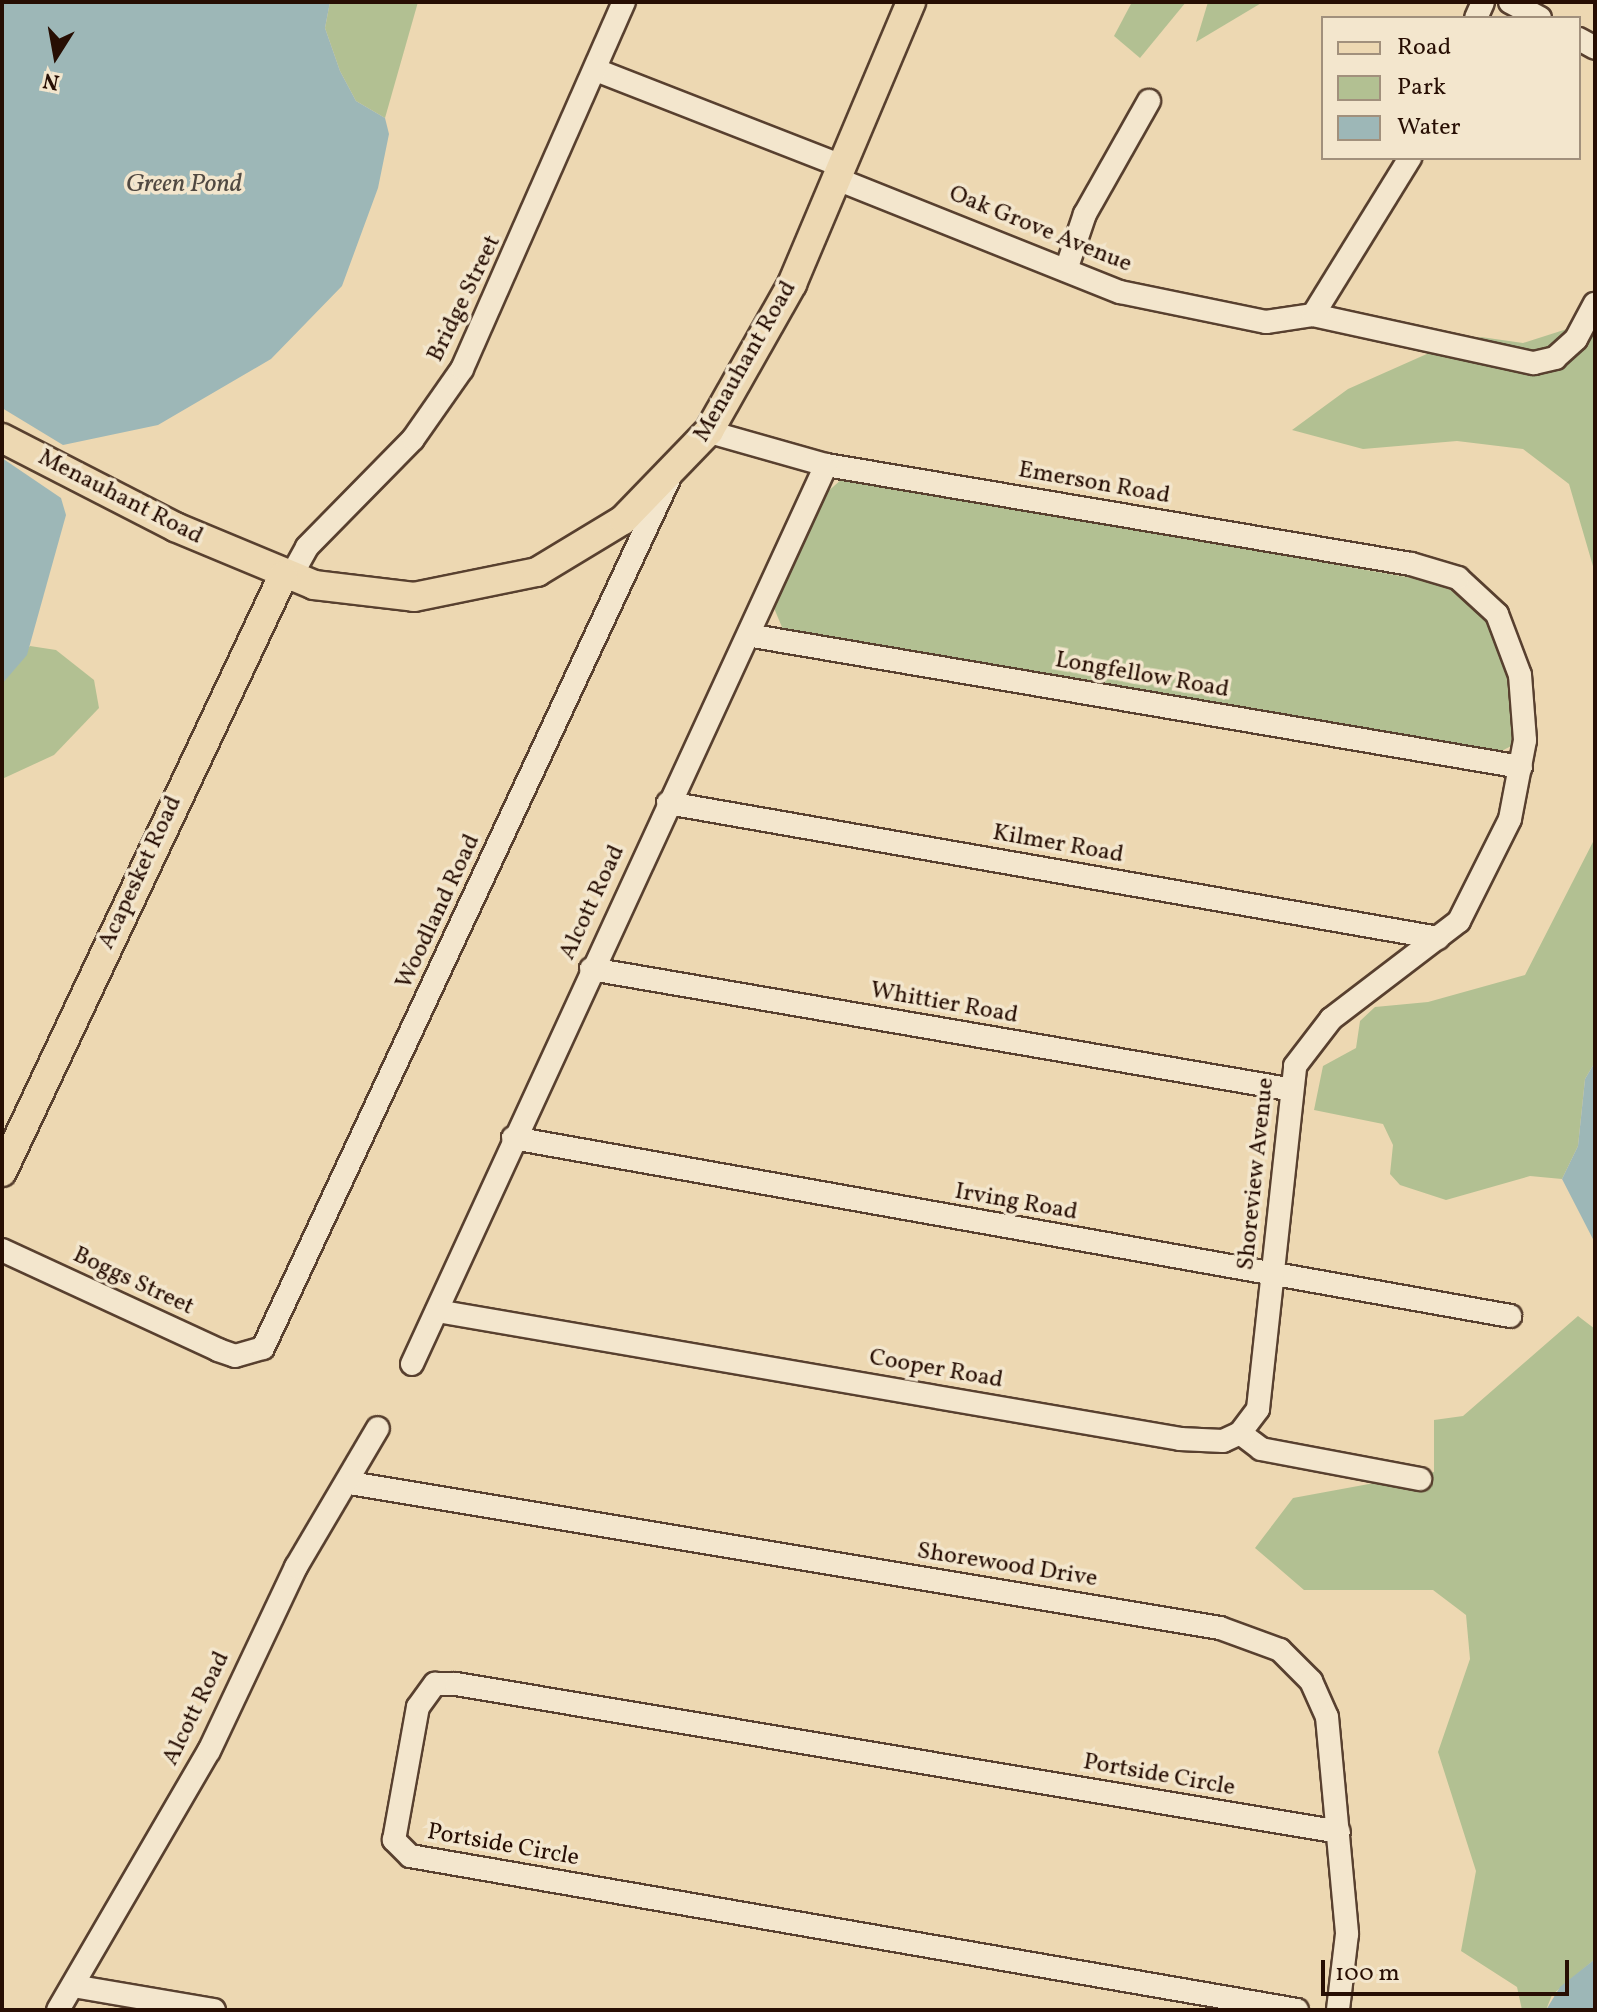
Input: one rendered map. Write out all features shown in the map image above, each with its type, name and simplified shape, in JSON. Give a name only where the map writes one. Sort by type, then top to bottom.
[{"type":"main road","name":"Menauhant Road","points":[[2,438],[287,577],[383,597],[505,583],[588,544],[670,478],[709,432],[792,284],[911,2]]},
{"type":"main road","name":"Acapesket Road","points":[[2,1172],[287,577]]},
{"type":"street","name":"Bridge Street","points":[[287,577],[307,547],[413,439],[462,369],[624,2]]},
{"type":"street","points":[[1510,2],[1536,16]]},
{"type":"street","name":"Oak Grove Avenue","points":[[596,70],[1120,292],[1266,322],[1313,315],[1500,358],[1555,358],[1595,304]]},
{"type":"street","points":[[1066,270],[1085,214],[1149,101]]},
{"type":"street","points":[[1313,315],[1409,160]]},
{"type":"street","name":"Emerson Road","points":[[709,432],[826,465],[1411,564],[1471,586]]},
{"type":"street","name":"Alcott Road","points":[[412,1364],[668,803],[753,636],[826,465]]},
{"type":"street","name":"Woodland Road","points":[[244,1355],[269,1340],[670,478]]},
{"type":"street","name":"Shoreview Avenue","points":[[1240,1433],[1258,1409],[1288,1089],[1321,1028],[1438,938],[1466,912],[1489,869],[1521,767],[1525,711],[1515,654],[1497,614],[1471,586]]},
{"type":"street","name":"Longfellow Road","points":[[753,636],[1521,767]]},
{"type":"street","name":"Kilmer Road","points":[[668,803],[1438,938]]},
{"type":"street","name":"Whittier Road","points":[[591,969],[1288,1089]]},
{"type":"street","name":"Irving Road","points":[[513,1138],[1510,1316]]},
{"type":"street","name":"Boggs Street","points":[[2,1250],[218,1350],[244,1355]]},
{"type":"street","name":"Cooper Road","points":[[437,1311],[1180,1439],[1223,1441],[1240,1433]]},
{"type":"street","name":"Alcott Road","points":[[58,2010],[209,1751],[296,1567],[350,1483],[378,1428]]},
{"type":"street","points":[[1240,1433],[1261,1449],[1420,1479]]},
{"type":"street","name":"Shorewood Drive","points":[[350,1483],[1220,1628],[1280,1650],[1311,1681],[1327,1717],[1347,1934],[1338,2010]]},
{"type":"street","name":"Portside Circle","points":[[1297,2010],[410,1856],[394,1840],[418,1707],[435,1684],[456,1684],[1339,1832]]},
{"type":"street","points":[[73,1986],[214,2010]]},
{"type":"green space","points":[[330,2],[418,2],[385,118],[356,101],[340,71],[325,28]]},
{"type":"green space","points":[[1132,2],[1186,2],[1140,58],[1114,36]]},
{"type":"green space","points":[[1208,2],[1263,2],[1196,42]]},
{"type":"green space","points":[[1595,320],[1595,573],[1569,484],[1523,449],[1457,441],[1363,449],[1292,430],[1348,389],[1429,353],[1481,337],[1523,343]]},
{"type":"green space","points":[[842,479],[1452,585],[1484,609],[1513,674],[1515,744],[1494,755],[784,632],[774,608],[826,493]]},
{"type":"green space","points":[[30,646],[56,650],[94,680],[99,708],[54,755],[2,779],[2,684]]},
{"type":"green space","points":[[1595,838],[1595,1062],[1585,1079],[1578,1146],[1562,1179],[1530,1176],[1446,1200],[1400,1185],[1390,1174],[1393,1145],[1383,1124],[1314,1110],[1323,1066],[1356,1048],[1360,1021],[1375,1007],[1428,1002],[1525,975]]},
{"type":"green space","points":[[1578,1316],[1595,1329],[1595,1959],[1552,1995],[1546,2010],[1522,2010],[1517,1987],[1461,1951],[1476,1871],[1438,1752],[1470,1659],[1466,1615],[1433,1590],[1304,1590],[1255,1548],[1293,1498],[1434,1472],[1434,1420],[1463,1416]]},
{"type":"water","name":"Green Pond","points":[[2,2],[330,2],[325,28],[340,71],[356,101],[385,118],[389,134],[378,188],[342,286],[271,359],[158,425],[63,445],[2,408]]},
{"type":"water","points":[[2,458],[61,498],[66,515],[27,655],[2,684]]},
{"type":"water","points":[[1595,1062],[1595,1243],[1562,1179],[1578,1146],[1585,1079]]},
{"type":"water","points":[[1595,1959],[1595,2010],[1546,2010],[1560,1987]]}]
